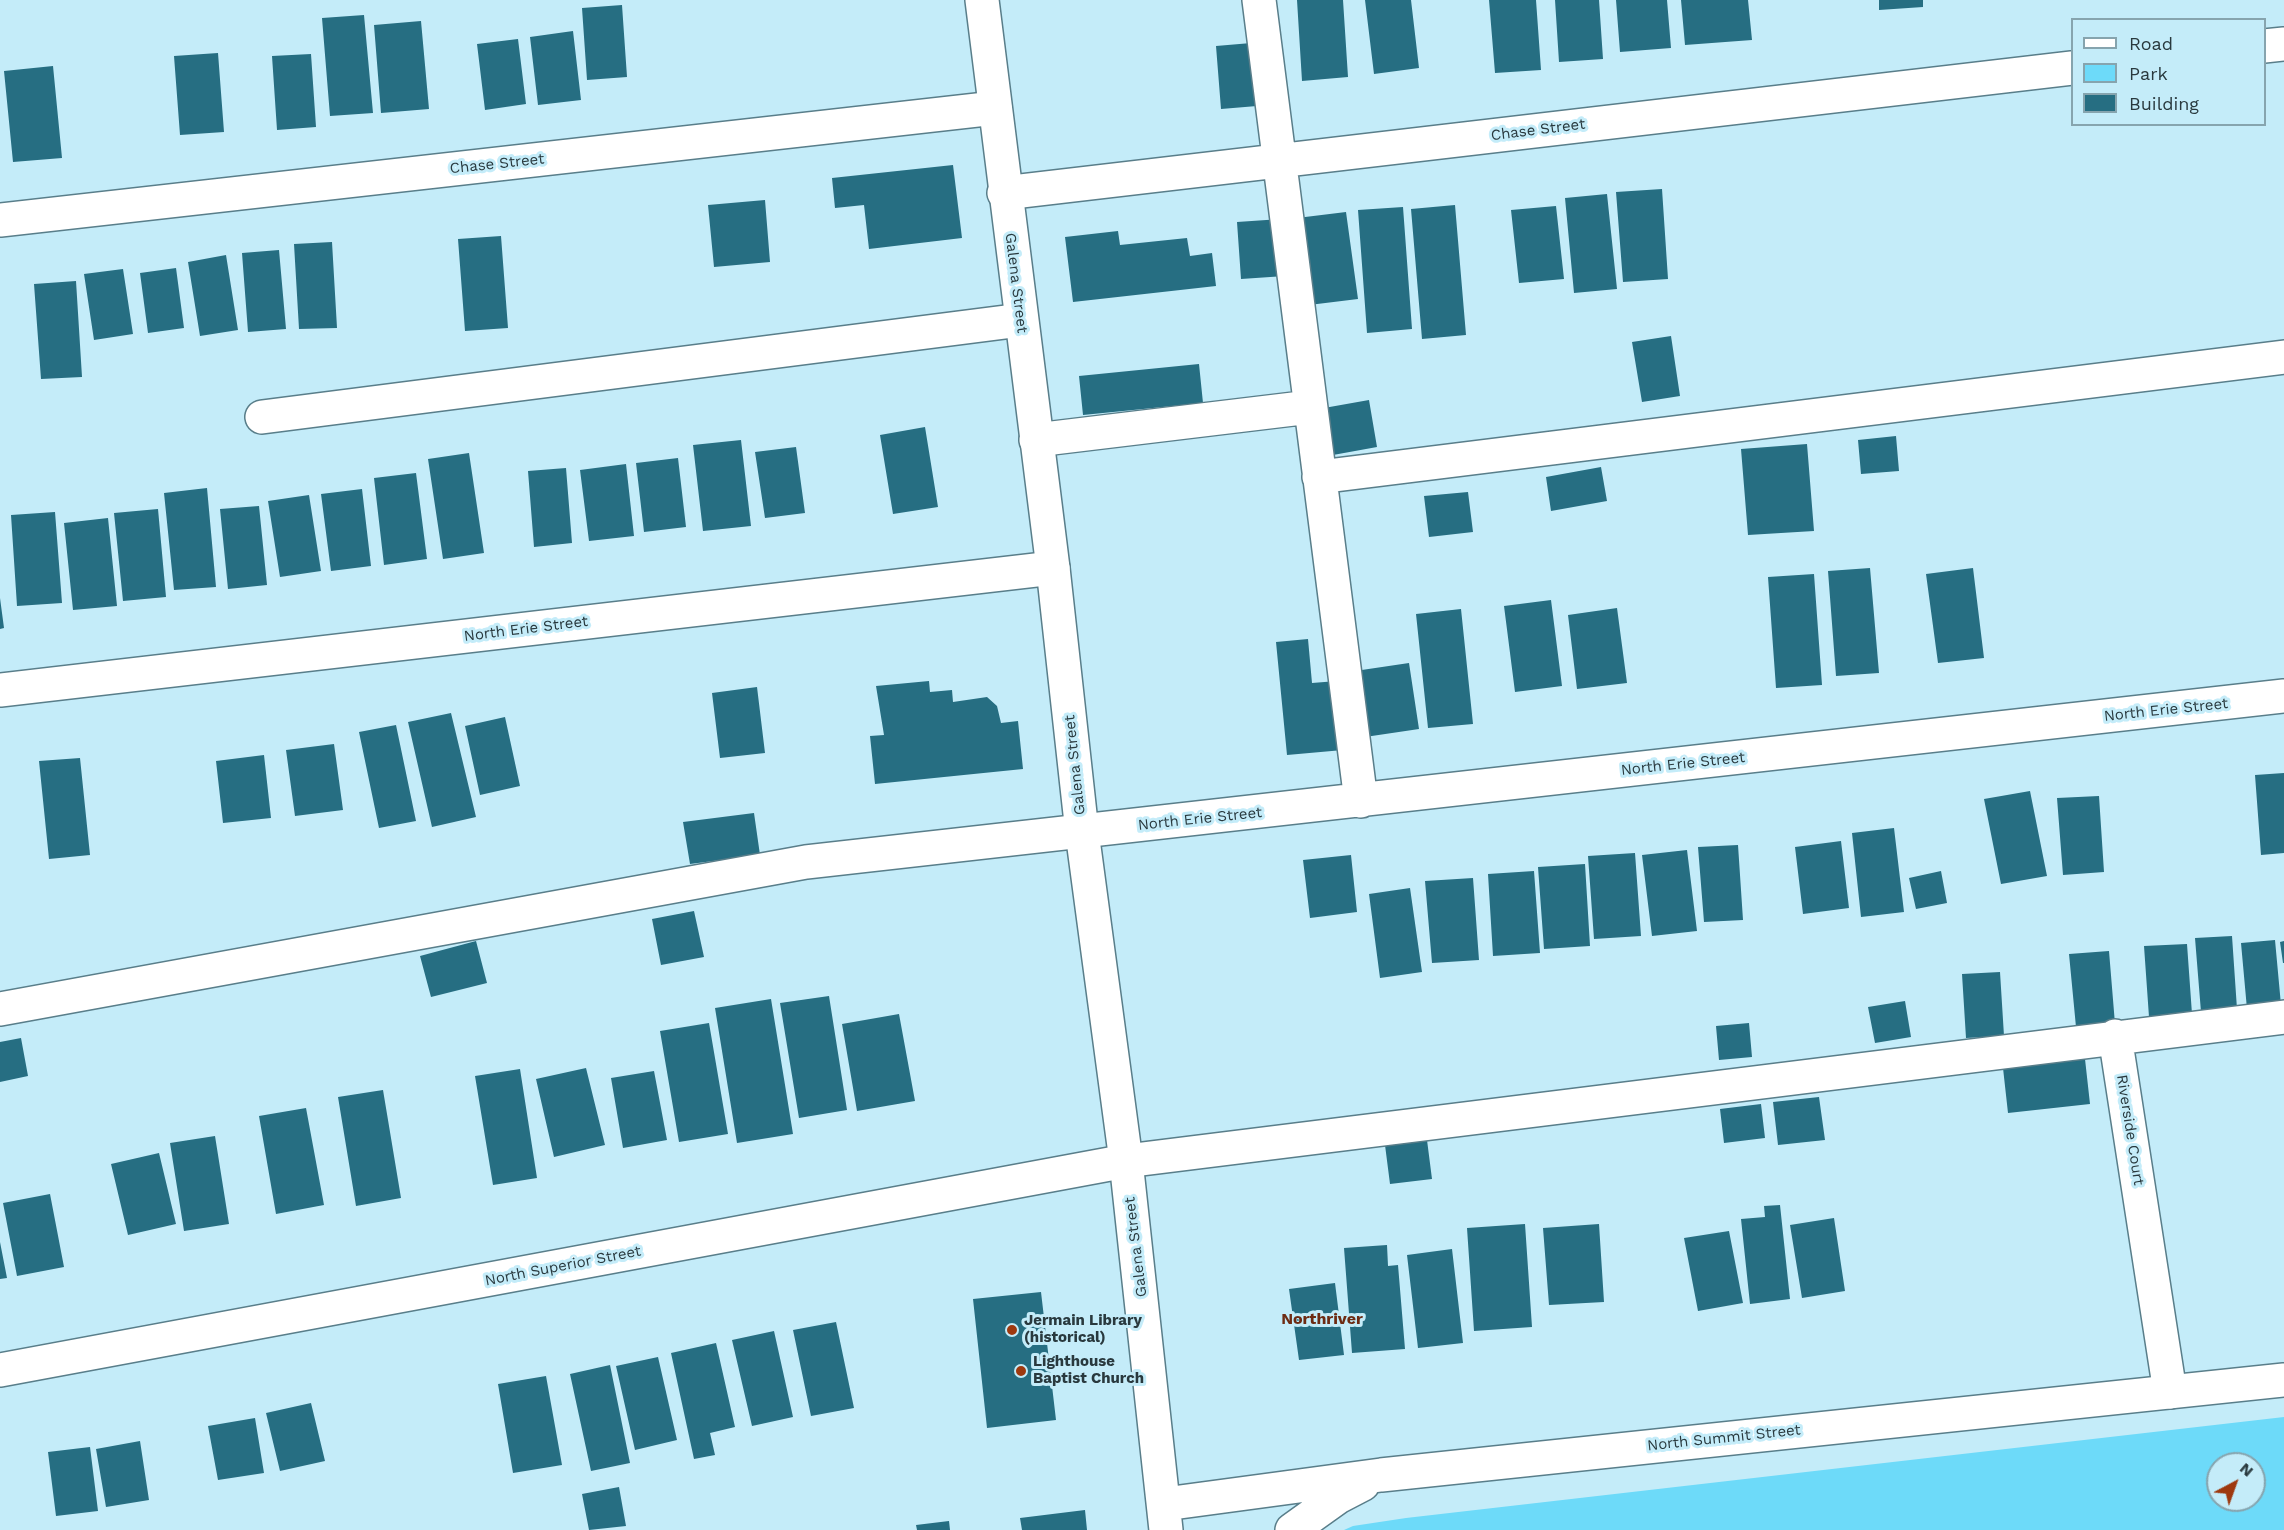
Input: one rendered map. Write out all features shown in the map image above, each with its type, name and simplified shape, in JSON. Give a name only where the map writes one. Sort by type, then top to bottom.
[{"type":"street","name":"Galena Street","points":[[982,0],[1004,192],[1053,568],[1082,832],[1126,1161],[1166,1517]]},
{"type":"street","points":[[1259,0],[1360,801]]},
{"type":"street","points":[[2266,46],[2284,44]]},
{"type":"street","name":"Chase Street","points":[[1004,192],[2071,68]]},
{"type":"street","name":"Chase Street","points":[[0,220],[995,108]]},
{"type":"street","points":[[262,417],[1021,320]]},
{"type":"street","points":[[1319,477],[2284,357]]},
{"type":"street","points":[[1036,440],[1310,407]]},
{"type":"street","name":"North Erie Street","points":[[0,690],[1053,568]]},
{"type":"street","name":"North Erie Street","points":[[0,1009],[806,862],[2284,696]]},
{"type":"street","points":[[2115,1036],[2284,1017]]},
{"type":"street","name":"North Superior Street","points":[[0,1370],[1126,1161],[2115,1036]]},
{"type":"street","name":"Riverside Court","points":[[2115,1036],[2170,1392]]},
{"type":"street","name":"North Summit Street","points":[[1166,1517],[1381,1475],[2284,1380]]},
{"type":"street","points":[[1292,1530],[1338,1497],[1381,1475]]},
{"type":"green space","points":[[2284,1417],[2284,1530],[1344,1530],[1353,1526]]},
{"type":"building","points":[[1297,0],[1343,0],[1348,77],[1302,81]]},
{"type":"building","points":[[1365,0],[1411,0],[1419,68],[1374,74]]},
{"type":"building","points":[[1489,0],[1536,0],[1541,70],[1495,73]]},
{"type":"building","points":[[1555,0],[1599,0],[1603,59],[1559,62]]},
{"type":"building","points":[[1616,0],[1667,0],[1671,48],[1620,52]]},
{"type":"building","points":[[1681,0],[1748,0],[1752,40],[1685,45]]},
{"type":"building","points":[[1879,0],[1923,0],[1923,7],[1879,10]]},
{"type":"building","points":[[622,5],[627,77],[587,80],[582,8]]},
{"type":"building","points":[[364,15],[373,113],[330,116],[322,18]]},
{"type":"building","points":[[421,21],[429,109],[381,113],[374,25]]},
{"type":"building","points":[[573,31],[581,100],[538,105],[530,37]]},
{"type":"building","points":[[518,39],[526,104],[485,110],[477,44]]},
{"type":"building","points":[[1263,42],[1269,105],[1221,109],[1216,46]]},
{"type":"building","points":[[218,53],[224,132],[180,135],[174,56]]},
{"type":"building","points":[[311,54],[316,127],[277,130],[272,56]]},
{"type":"building","points":[[53,66],[62,158],[13,162],[4,71]]},
{"type":"building","points":[[953,165],[962,238],[869,249],[864,205],[835,208],[832,178]]},
{"type":"building","points":[[1662,189],[1668,279],[1623,282],[1616,192]]},
{"type":"building","points":[[1607,194],[1617,289],[1574,293],[1565,198]]},
{"type":"building","points":[[765,200],[770,262],[714,267],[708,205]]},
{"type":"building","points":[[1455,205],[1466,335],[1422,339],[1411,209]]},
{"type":"building","points":[[1556,206],[1564,279],[1519,283],[1511,210]]},
{"type":"building","points":[[1403,207],[1412,329],[1367,333],[1358,210]]},
{"type":"building","points":[[1346,212],[1358,299],[1309,305],[1297,218]]},
{"type":"building","points":[[1281,219],[1285,276],[1241,279],[1237,222]]},
{"type":"building","points":[[1118,231],[1120,245],[1187,238],[1190,256],[1212,253],[1216,286],[1073,302],[1065,237]]},
{"type":"building","points":[[501,236],[508,328],[465,331],[458,239]]},
{"type":"building","points":[[332,242],[337,328],[299,329],[294,244]]},
{"type":"building","points":[[279,250],[286,329],[248,332],[242,253]]},
{"type":"building","points":[[226,255],[238,330],[200,336],[188,262]]},
{"type":"building","points":[[176,268],[184,328],[148,333],[140,273]]},
{"type":"building","points":[[123,269],[133,334],[94,340],[84,274]]},
{"type":"building","points":[[76,281],[82,377],[41,379],[34,284]]},
{"type":"building","points":[[1671,336],[1680,396],[1642,402],[1632,342]]},
{"type":"building","points":[[1199,364],[1203,403],[1083,415],[1079,376]]},
{"type":"building","points":[[1369,400],[1377,447],[1333,455],[1324,408]]},
{"type":"building","points":[[925,427],[938,507],[893,514],[880,435]]},
{"type":"building","points":[[1896,436],[1899,471],[1861,474],[1858,440]]},
{"type":"building","points":[[741,440],[751,526],[703,531],[693,445]]},
{"type":"building","points":[[1807,444],[1814,531],[1748,535],[1741,449]]},
{"type":"building","points":[[796,447],[805,513],[765,518],[755,452]]},
{"type":"building","points":[[469,453],[484,553],[443,559],[428,459]]},
{"type":"building","points":[[678,458],[686,527],[644,532],[636,463]]},
{"type":"building","points":[[626,464],[634,536],[589,541],[580,470]]},
{"type":"building","points":[[1601,467],[1607,501],[1551,511],[1546,477]]},
{"type":"building","points":[[566,468],[572,543],[534,547],[528,471]]},
{"type":"building","points":[[416,473],[427,559],[384,565],[374,478]]},
{"type":"building","points":[[207,488],[216,587],[174,590],[164,493]]},
{"type":"building","points":[[362,489],[371,566],[331,571],[321,494]]},
{"type":"building","points":[[1468,492],[1473,532],[1429,537],[1424,496]]},
{"type":"building","points":[[309,495],[321,571],[280,577],[268,501]]},
{"type":"building","points":[[259,506],[267,585],[228,589],[220,509]]},
{"type":"building","points":[[158,509],[166,597],[123,601],[114,513]]},
{"type":"building","points":[[55,512],[62,603],[17,606],[11,515]]},
{"type":"building","points":[[108,518],[117,606],[73,610],[64,523]]},
{"type":"building","points":[[1870,568],[1879,673],[1836,676],[1828,571]]},
{"type":"building","points":[[1973,568],[1984,658],[1938,663],[1926,574]]},
{"type":"building","points":[[1814,574],[1822,685],[1776,688],[1768,577]]},
{"type":"building","points":[[0,598],[4,628],[0,629]]},
{"type":"building","points":[[1551,600],[1562,686],[1515,692],[1504,606]]},
{"type":"building","points":[[1617,608],[1627,683],[1577,689],[1568,615]]},
{"type":"building","points":[[1461,609],[1473,724],[1428,728],[1416,614]]},
{"type":"building","points":[[1308,639],[1312,683],[1337,681],[1343,750],[1287,755],[1276,642]]},
{"type":"building","points":[[1409,663],[1419,729],[1365,737],[1355,671]]},
{"type":"building","points":[[929,681],[930,692],[952,690],[953,702],[987,697],[997,706],[1001,723],[1018,721],[1023,769],[875,784],[870,736],[884,735],[876,686]]},
{"type":"building","points":[[757,687],[765,753],[720,758],[712,693]]},
{"type":"building","points":[[451,713],[476,817],[432,827],[408,722]]},
{"type":"building","points":[[505,717],[520,786],[480,795],[465,726]]},
{"type":"building","points":[[396,725],[416,821],[379,828],[359,732]]},
{"type":"building","points":[[334,744],[343,810],[295,816],[286,750]]},
{"type":"building","points":[[264,755],[271,818],[223,823],[216,761]]},
{"type":"building","points":[[80,758],[90,855],[49,859],[39,761]]},
{"type":"building","points":[[2284,773],[2284,853],[2261,855],[2255,775]]},
{"type":"building","points":[[2030,791],[2047,876],[2001,884],[1984,799]]},
{"type":"building","points":[[2099,796],[2104,872],[2063,875],[2057,798]]},
{"type":"building","points":[[754,813],[760,855],[690,864],[683,822]]},
{"type":"building","points":[[1894,828],[1904,912],[1861,917],[1852,833]]},
{"type":"building","points":[[1841,841],[1849,908],[1803,914],[1795,847]]},
{"type":"building","points":[[1738,845],[1743,920],[1704,922],[1698,847]]},
{"type":"building","points":[[1687,850],[1697,931],[1652,936],[1642,855]]},
{"type":"building","points":[[1635,853],[1641,936],[1594,939],[1588,856]]},
{"type":"building","points":[[1351,855],[1357,912],[1310,918],[1303,860]]},
{"type":"building","points":[[1585,864],[1590,946],[1544,949],[1538,867]]},
{"type":"building","points":[[1534,871],[1540,953],[1493,956],[1488,874]]},
{"type":"building","points":[[1941,871],[1947,903],[1916,909],[1909,878]]},
{"type":"building","points":[[1473,878],[1479,960],[1432,963],[1425,881]]},
{"type":"building","points":[[1410,888],[1422,972],[1380,978],[1369,894]]},
{"type":"building","points":[[694,911],[704,957],[661,965],[652,919]]},
{"type":"building","points":[[2232,936],[2237,1009],[2201,1012],[2195,938]]},
{"type":"building","points":[[2275,940],[2281,1005],[2247,1009],[2241,943]]},
{"type":"building","points":[[476,941],[487,983],[431,997],[420,956]]},
{"type":"building","points":[[2284,941],[2284,963],[2283,963],[2280,942]]},
{"type":"building","points":[[2187,944],[2192,1014],[2149,1017],[2144,946]]},
{"type":"building","points":[[2109,951],[2115,1024],[2076,1027],[2069,954]]},
{"type":"building","points":[[2000,972],[2004,1036],[1966,1038],[1962,974]]},
{"type":"building","points":[[829,996],[847,1110],[799,1118],[780,1003]]},
{"type":"building","points":[[771,999],[793,1134],[737,1143],[715,1008]]},
{"type":"building","points":[[1905,1001],[1911,1037],[1875,1043],[1868,1007]]},
{"type":"building","points":[[899,1014],[915,1101],[857,1111],[842,1024]]},
{"type":"building","points":[[709,1023],[728,1134],[679,1142],[660,1031]]},
{"type":"building","points":[[1749,1023],[1752,1057],[1719,1060],[1716,1026]]},
{"type":"building","points":[[21,1038],[28,1076],[0,1082],[0,1042]]},
{"type":"building","points":[[2085,1059],[2090,1104],[2008,1113],[2003,1068]]},
{"type":"building","points":[[586,1068],[605,1145],[554,1157],[536,1079]]},
{"type":"building","points":[[520,1069],[537,1178],[493,1185],[475,1076]]},
{"type":"building","points":[[654,1071],[667,1140],[623,1148],[611,1078]]},
{"type":"building","points":[[383,1090],[401,1198],[356,1206],[338,1097]]},
{"type":"building","points":[[1819,1097],[1825,1140],[1778,1145],[1773,1102]]},
{"type":"building","points":[[1761,1104],[1765,1138],[1724,1143],[1720,1109]]},
{"type":"building","points":[[306,1108],[324,1205],[276,1214],[259,1116]]},
{"type":"building","points":[[215,1136],[229,1224],[184,1231],[170,1143]]},
{"type":"building","points":[[1427,1140],[1432,1179],[1390,1184],[1385,1145]]},
{"type":"building","points":[[159,1153],[176,1224],[128,1235],[111,1164]]},
{"type":"building","points":[[50,1194],[64,1267],[17,1276],[3,1203]]},
{"type":"building","points":[[1780,1205],[1790,1299],[1750,1304],[1741,1219],[1765,1217],[1764,1206]]},
{"type":"building","points":[[1834,1218],[1845,1291],[1802,1298],[1790,1225]]},
{"type":"building","points":[[1525,1224],[1532,1327],[1474,1331],[1467,1228]]},
{"type":"building","points":[[1599,1224],[1604,1302],[1549,1305],[1543,1228]]},
{"type":"building","points":[[1729,1231],[1743,1303],[1698,1311],[1684,1238]]},
{"type":"building","points":[[0,1242],[7,1278],[0,1279]]},
{"type":"building","points":[[1387,1245],[1388,1266],[1398,1265],[1405,1349],[1352,1353],[1344,1248]]},
{"type":"building","points":[[1452,1249],[1463,1343],[1418,1348],[1407,1255]]},
{"type":"building","points":[[1335,1283],[1344,1355],[1299,1360],[1289,1289]]},
{"type":"building","points":[[1041,1292],[1056,1420],[987,1428],[973,1299]]},
{"type":"building","points":[[836,1322],[854,1408],[811,1416],[793,1330]]},
{"type":"building","points":[[774,1331],[793,1417],[752,1426],[732,1340]]},
{"type":"building","points":[[716,1343],[735,1427],[710,1433],[715,1455],[694,1459],[671,1353]]},
{"type":"building","points":[[658,1357],[677,1440],[635,1450],[616,1366]]},
{"type":"building","points":[[610,1365],[630,1463],[591,1471],[570,1374]]},
{"type":"building","points":[[546,1376],[562,1465],[513,1473],[498,1384]]},
{"type":"building","points":[[311,1403],[325,1461],[280,1471],[266,1413]]},
{"type":"building","points":[[255,1418],[264,1473],[218,1480],[208,1426]]},
{"type":"building","points":[[140,1441],[149,1500],[106,1507],[96,1449]]},
{"type":"building","points":[[90,1447],[98,1511],[56,1516],[48,1452]]},
{"type":"building","points":[[619,1487],[626,1526],[589,1530],[582,1494]]},
{"type":"building","points":[[1085,1510],[1087,1530],[1022,1530],[1020,1518]]},
{"type":"building","points":[[949,1521],[950,1530],[917,1530],[916,1525]]},
{"type":"place","name":"Jermain Library (historical)","points":[[1012,1330]]},
{"type":"place","name":"Lighthouse Baptist Church","points":[[1021,1371]]},
{"type":"district","name":"Northriver","points":[[1322,1319]]}]
